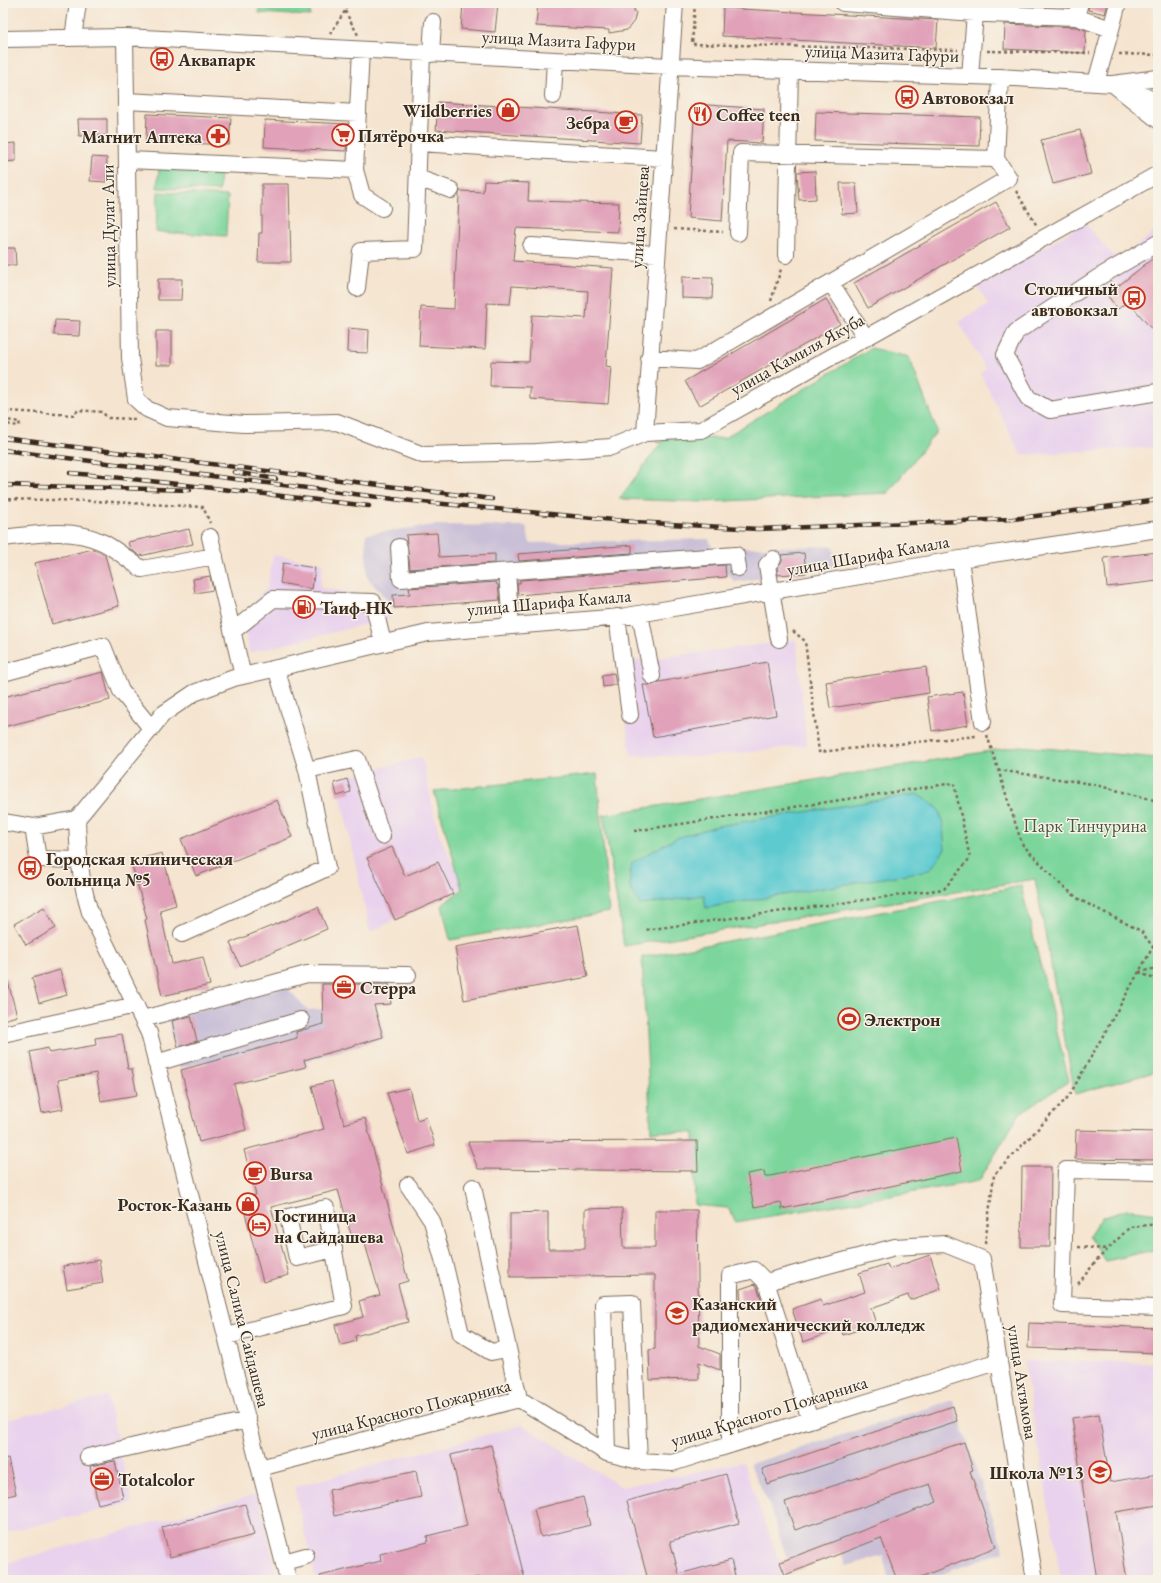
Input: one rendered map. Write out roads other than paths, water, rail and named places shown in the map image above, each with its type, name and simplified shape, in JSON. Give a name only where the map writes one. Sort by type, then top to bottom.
[{"type":"street","points":[[74,38],[78,3]]},
{"type":"street","name":"улица Зайцева","points":[[645,433],[669,66],[675,3]]},
{"type":"street","points":[[842,3],[975,14],[1078,10],[1111,29]]},
{"type":"street","points":[[1096,82],[1118,3]]},
{"type":"street","points":[[970,76],[975,14]]},
{"type":"street","points":[[358,288],[361,251],[415,249],[419,143],[427,53],[433,22]]},
{"type":"street","name":"улица Мазита Гафури","points":[[3,39],[125,37],[360,43],[427,53],[669,66],[1000,77],[1113,84],[1158,78]]},
{"type":"street","name":"улица Дулат Али","points":[[125,37],[130,358],[136,399],[147,409],[167,418],[244,424],[337,422],[423,455]]},
{"type":"street","points":[[360,43],[355,170],[362,195],[382,208]]},
{"type":"street","points":[[553,96],[555,60]]},
{"type":"street","points":[[786,255],[790,70]]},
{"type":"street","points":[[649,358],[697,361],[1009,178],[996,159],[1000,77]]},
{"type":"street","points":[[1113,84],[1158,120]]},
{"type":"street","name":"улица Мазита Гафури","points":[[1113,84],[1158,102]]},
{"type":"street","points":[[126,101],[358,113]]},
{"type":"street","points":[[419,143],[663,158]]},
{"type":"street","points":[[738,233],[741,154],[996,159]]},
{"type":"street","points":[[128,160],[355,170]]},
{"type":"street","name":"улица Камиля Якуба","points":[[423,455],[536,452],[611,447],[645,433],[701,430],[1158,174]]},
{"type":"street","points":[[418,178],[451,190]]},
{"type":"street","points":[[1158,243],[1099,277],[1016,332],[1005,355],[1028,398],[1050,410],[1158,392]]},
{"type":"street","points":[[531,246],[657,254]]},
{"type":"street","points":[[831,282],[866,338]]},
{"type":"street","name":"улица Шарифа Камала","points":[[77,819],[163,714],[194,693],[243,676],[428,633],[640,614],[960,559],[1158,529]]},
{"type":"street","points":[[3,538],[55,532],[89,537],[104,543],[142,569],[214,556]]},
{"type":"street","points":[[210,537],[243,676]]},
{"type":"street","points":[[399,547],[401,578],[506,572],[736,555],[738,568]]},
{"type":"street","points":[[773,559],[767,565],[770,592],[779,639]]},
{"type":"street","points":[[960,559],[985,728]]},
{"type":"street","points":[[506,572],[511,626]]},
{"type":"street","points":[[233,631],[273,599],[373,602],[383,643]]},
{"type":"street","points":[[640,614],[652,676]]},
{"type":"street","points":[[617,617],[630,715]]},
{"type":"street","points":[[3,673],[103,646],[121,690],[152,728]]},
{"type":"street","points":[[182,934],[327,868],[307,770],[276,668]]},
{"type":"street","points":[[307,770],[357,759],[382,836]]},
{"type":"street","points":[[3,822],[33,827],[77,819]]},
{"type":"street","name":"улица Салиха Сайдашева","points":[[77,819],[79,860],[83,888],[90,912],[139,1012],[156,1063],[227,1336],[288,1580]]},
{"type":"street","points":[[33,827],[38,859],[79,860]]},
{"type":"street","points":[[3,1034],[139,1012],[307,974],[408,975]]},
{"type":"street","points":[[156,1063],[301,1020]]},
{"type":"street","points":[[1158,1172],[1066,1170],[1062,1305],[1158,1308]]},
{"type":"street","points":[[408,1185],[432,1221],[446,1266],[461,1334],[491,1352],[507,1349]]},
{"type":"street","points":[[473,1187],[518,1399]]},
{"type":"street","name":"улица Ахтямова","points":[[766,1282],[895,1247],[945,1244],[982,1259],[1035,1580]]},
{"type":"street","points":[[227,1336],[344,1306],[334,1250]]},
{"type":"street","points":[[730,1445],[730,1276],[754,1270],[766,1282],[810,1420]]},
{"type":"street","points":[[607,1454],[603,1304],[632,1303],[639,1462]]},
{"type":"street","name":"улица Красного Пожарника","points":[[260,1468],[518,1399],[607,1454],[639,1462],[672,1463],[999,1361]]},
{"type":"street","points":[[88,1457],[248,1420]]},
{"type":"street","points":[[284,1562],[306,1556]]},
{"type":"water","points":[[917,794],[938,808],[942,819],[945,849],[930,870],[706,908],[704,895],[641,905],[631,890],[630,875],[632,863],[676,838],[717,826]]},
{"type":"railway","points":[[3,438],[492,499]]},
{"type":"railway","points":[[3,450],[402,500],[635,522],[758,529],[1013,519],[1158,500]]},
{"type":"railway","points":[[234,472],[276,479]]},
{"type":"railway","points":[[70,473],[182,484],[369,506]]},
{"type":"railway","points":[[3,485],[190,490]]},
{"type":"place","name":"Аквапарк","points":[[162,59]]},
{"type":"place","name":"Автовокзал","points":[[907,97]]},
{"type":"place","name":"Wildberries","points":[[508,110]]},
{"type":"place","name":"Coffee teen","points":[[700,114]]},
{"type":"place","name":"Зебра","points":[[626,122]]},
{"type":"place","name":"Пятёрочка","points":[[343,135]]},
{"type":"place","name":"Магнит Аптека","points":[[218,136]]},
{"type":"place","name":"Столичный автовокзал","points":[[1134,298]]},
{"type":"place","name":"Таиф-НК","points":[[304,607]]},
{"type":"place","name":"Городская клиническая больница №5","points":[[30,868]]},
{"type":"place","name":"Стерра","points":[[344,987]]},
{"type":"place","name":"Электрон","points":[[849,1019]]},
{"type":"place","name":"Bursa","points":[[255,1173]]},
{"type":"place","name":"Росток-Казань","points":[[248,1204]]},
{"type":"place","name":"Гостиница на Сайдашева","points":[[259,1225]]},
{"type":"place","name":"Казанский радиомеханический колледж","points":[[677,1313]]},
{"type":"place","name":"Школа №13","points":[[1100,1472]]},
{"type":"place","name":"Totalcolor","points":[[102,1479]]},
{"type":"park label","name":"Парк Тинчурина","points":[[1085,825]]}]
